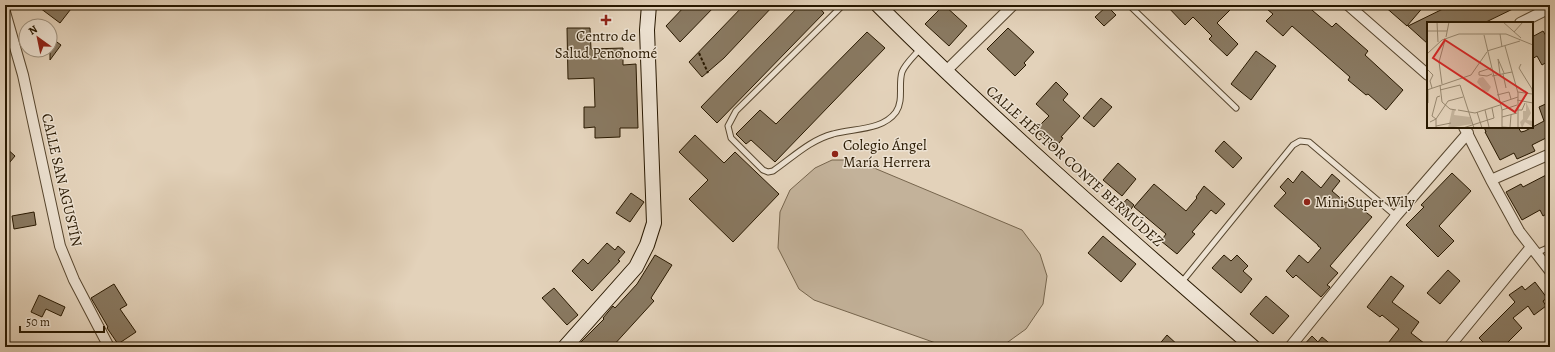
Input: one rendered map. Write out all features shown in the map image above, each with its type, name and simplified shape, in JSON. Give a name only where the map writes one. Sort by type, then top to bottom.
[{"type":"street","points":[[565,347],[636,267],[647,245],[654,223],[647,30],[650,5]]},
{"type":"street","name":"CALLE HÉCTOR CONTE BERMÚDEZ","points":[[878,5],[945,72],[1078,194],[1253,347]]},
{"type":"street","points":[[945,72],[1013,5]]},
{"type":"street","points":[[1348,5],[1426,71]]},
{"type":"street","points":[[1522,22],[1550,8]]},
{"type":"street","name":"CALLE SAN AGUSTÍN","points":[[5,12],[23,75],[60,246],[74,280],[109,347]]},
{"type":"street","points":[[1290,347],[1466,130],[1519,231],[1550,271]]},
{"type":"street","points":[[1491,180],[1550,154]]},
{"type":"street","points":[[1449,347],[1534,250]]},
{"type":"lane","points":[[843,5],[736,111],[730,121],[728,126],[731,138],[764,170],[768,172],[773,171],[811,144],[832,134],[862,129],[880,123],[889,118],[896,112],[899,106],[902,71],[921,48]]},
{"type":"lane","points":[[1129,5],[1236,108]]},
{"type":"lane","points":[[1180,283],[1293,145],[1300,141],[1309,142],[1396,216]]},
{"type":"lane","points":[[1534,250],[1550,247]]},
{"type":"path","points":[[699,52],[708,73]]},
{"type":"shaded area","points":[[832,160],[855,160],[1022,230],[1040,254],[1047,276],[1043,304],[1026,329],[1001,347],[947,347],[814,300],[799,289],[778,248],[780,212],[790,190],[815,168]]},
{"type":"building","points":[[36,5],[74,5],[60,23],[58,22],[58,18],[53,18]]},
{"type":"building","points":[[686,5],[716,5],[680,42],[666,26]]},
{"type":"building","points":[[744,5],[774,5],[724,58],[702,77],[689,62]]},
{"type":"building","points":[[800,5],[817,5],[824,13],[717,123],[701,107]]},
{"type":"building","points":[[944,5],[967,26],[949,46],[925,24]]},
{"type":"building","points":[[1166,5],[1235,5],[1217,23],[1238,44],[1227,56],[1209,39],[1212,36],[1193,17],[1185,25]]},
{"type":"building","points":[[1262,5],[1306,5],[1332,27],[1336,23],[1368,51],[1365,55],[1403,90],[1386,110],[1368,94],[1366,95],[1348,80],[1350,77],[1292,26],[1283,36],[1266,21],[1273,14]]},
{"type":"building","points":[[1383,5],[1425,5],[1407,26]]},
{"type":"building","points":[[1451,5],[1521,5],[1486,22],[1427,22],[1427,43],[1408,26]]},
{"type":"building","points":[[1107,6],[1116,15],[1104,26],[1095,17]]},
{"type":"building","points":[[567,28],[590,28],[591,49],[623,48],[623,65],[636,64],[638,128],[620,128],[620,137],[595,138],[595,127],[584,128],[584,107],[595,107],[594,78],[568,79]]},
{"type":"building","points":[[1008,28],[1034,52],[1024,63],[1026,65],[1015,76],[987,49]]},
{"type":"building","points":[[1543,31],[1550,42],[1550,60],[1542,65],[1537,56],[1533,58],[1533,36]]},
{"type":"building","points":[[867,32],[885,48],[775,162],[751,140],[746,144],[736,134],[760,110],[776,124]]},
{"type":"building","points":[[1256,51],[1276,66],[1251,100],[1231,84]]},
{"type":"building","points":[[1056,82],[1068,94],[1063,100],[1080,116],[1061,137],[1063,138],[1055,148],[1035,130],[1049,116],[1036,104]]},
{"type":"building","points":[[1101,98],[1112,107],[1094,127],[1083,118]]},
{"type":"building","points":[[1550,102],[1550,136],[1532,145],[1535,151],[1517,159],[1514,153],[1500,160],[1485,132],[1484,128],[1519,128],[1521,132],[1533,128],[1544,121],[1539,107]]},
{"type":"building","points":[[695,135],[724,163],[735,152],[779,194],[733,242],[689,199],[708,180],[679,152]]},
{"type":"building","points":[[1224,141],[1242,158],[1233,168],[1215,151]]},
{"type":"building","points":[[5,147],[15,156],[5,168]]},
{"type":"building","points":[[1118,163],[1136,179],[1122,196],[1103,180]]},
{"type":"building","points":[[1302,171],[1321,188],[1332,174],[1340,181],[1332,191],[1346,203],[1352,196],[1360,202],[1357,205],[1372,217],[1330,266],[1338,273],[1327,285],[1330,287],[1321,297],[1296,275],[1293,278],[1286,271],[1299,255],[1308,263],[1321,248],[1274,206],[1286,193],[1280,187],[1288,178],[1293,183]]},
{"type":"building","points":[[1452,173],[1471,191],[1439,226],[1454,241],[1438,257],[1406,225],[1424,207],[1421,205]]},
{"type":"building","points":[[1550,173],[1550,212],[1543,216],[1540,210],[1522,220],[1506,192],[1521,184],[1523,187]]},
{"type":"building","points":[[1154,184],[1186,211],[1197,198],[1196,197],[1204,186],[1225,204],[1216,214],[1211,210],[1192,232],[1195,234],[1177,254],[1161,241],[1166,234],[1134,207]]},
{"type":"building","points":[[631,193],[644,202],[630,222],[616,213]]},
{"type":"building","points":[[1127,199],[1134,205],[1128,213],[1120,207]]},
{"type":"building","points":[[34,212],[36,225],[14,229],[12,216]]},
{"type":"building","points":[[1103,236],[1136,264],[1121,282],[1088,253]]},
{"type":"building","points":[[607,243],[615,250],[618,246],[625,252],[618,260],[620,261],[592,291],[572,271],[583,259],[588,264]]},
{"type":"building","points":[[655,255],[672,265],[651,298],[654,301],[612,347],[576,347],[604,319],[603,318],[613,306],[615,308],[637,284]]},
{"type":"building","points":[[1224,255],[1231,261],[1237,255],[1248,266],[1243,271],[1252,279],[1241,293],[1212,268]]},
{"type":"building","points":[[1448,270],[1460,281],[1440,304],[1427,293]]},
{"type":"building","points":[[1391,276],[1404,286],[1392,302],[1419,322],[1411,333],[1429,347],[1385,347],[1399,329],[1382,315],[1380,317],[1367,307]]},
{"type":"building","points":[[1535,282],[1547,298],[1543,301],[1546,306],[1534,315],[1528,306],[1513,318],[1522,328],[1503,347],[1488,347],[1479,338],[1515,302],[1509,295],[1522,286],[1525,290]]},
{"type":"building","points":[[114,284],[127,305],[120,309],[136,332],[118,344],[107,328],[108,327],[91,298]]},
{"type":"building","points":[[554,288],[578,315],[567,325],[542,298]]},
{"type":"building","points":[[39,295],[65,307],[61,316],[46,309],[42,317],[31,312]]},
{"type":"building","points":[[1266,296],[1289,316],[1273,334],[1250,314]]},
{"type":"building","points":[[1167,335],[1180,347],[1157,347]]},
{"type":"building","points":[[1312,336],[1318,342],[1322,337],[1334,347],[1302,347]]},
{"type":"place","name":"Centro de Salud Penonomé","points":[[606,20]]},
{"type":"place","name":"Colegio Ángel María Herrera","points":[[835,154]]},
{"type":"place","name":"Mini Super Wily","points":[[1307,202]]}]
